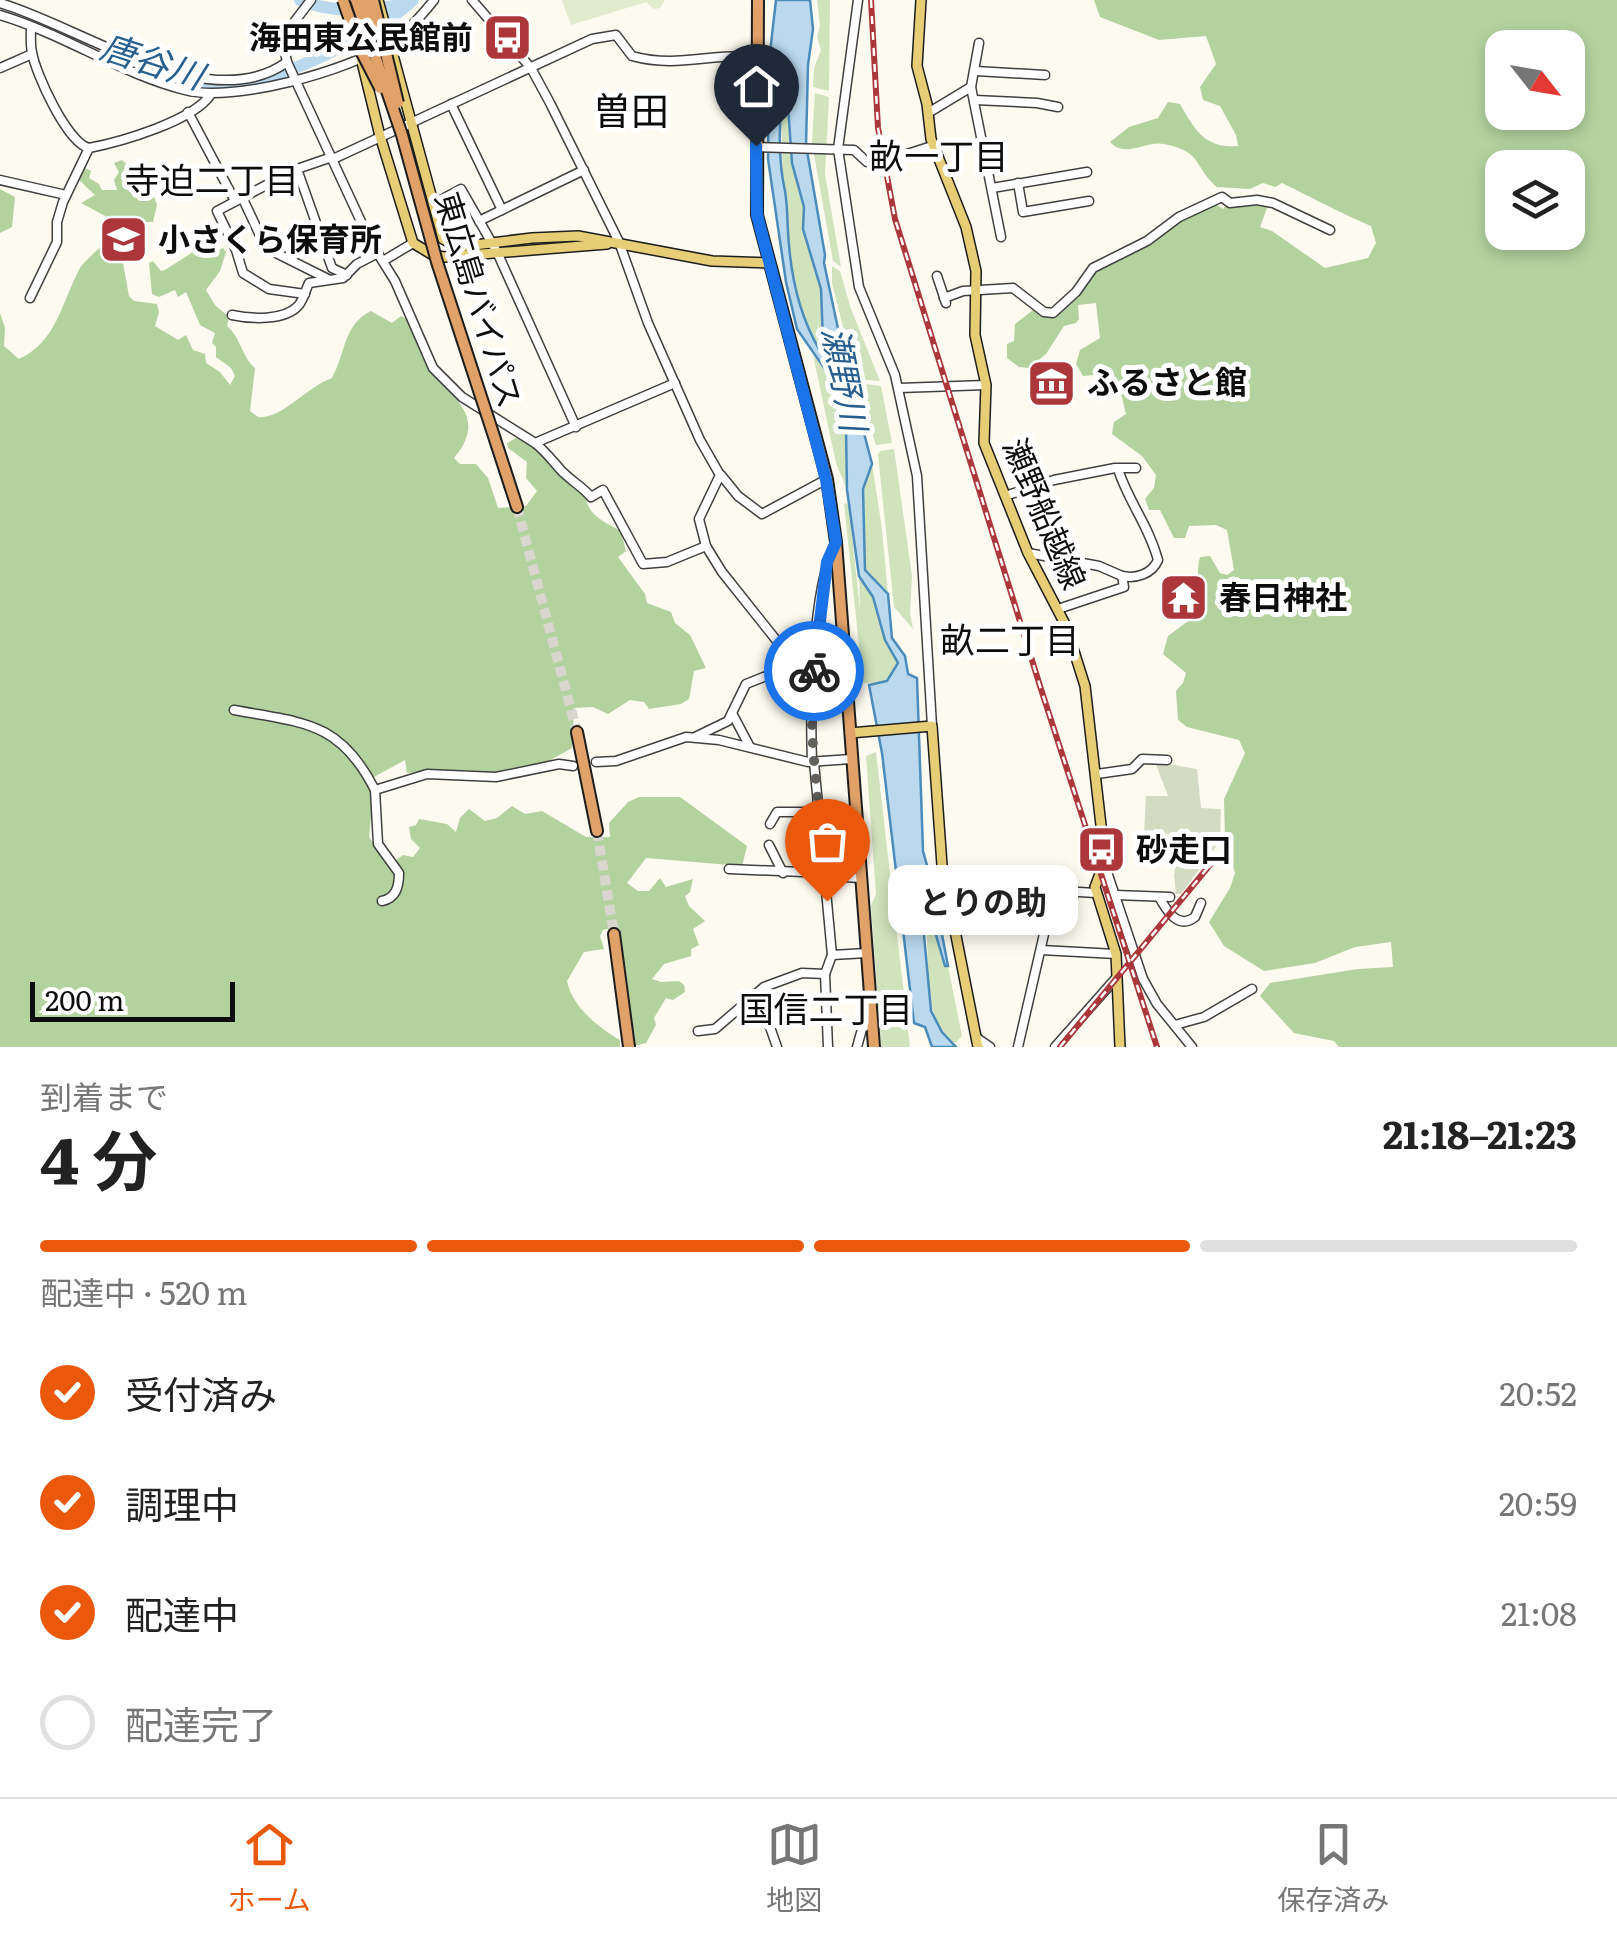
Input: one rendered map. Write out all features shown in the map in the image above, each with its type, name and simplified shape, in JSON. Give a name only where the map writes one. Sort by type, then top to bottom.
[{"type":"highway","name":"東広島バイパス","points":[[365,0],[453,314],[517,507]]},
{"type":"highway","points":[[758,0],[761,147],[757,215],[826,480],[836,542],[874,1047]]},
{"type":"highway","name":"東広島バイパス","points":[[348,1],[394,107]]},
{"type":"highway","points":[[348,1],[360,50],[389,104],[417,187]]},
{"type":"highway","points":[[377,1],[417,187]]},
{"type":"highway","points":[[577,732],[597,831]]},
{"type":"highway","points":[[614,934],[628,1047]]},
{"type":"main road","name":"瀬野船越線","points":[[922,0],[917,66],[932,146],[966,228],[974,263],[975,335],[986,385],[982,434],[1028,553],[1058,609],[1086,686],[1105,866],[1096,893]]},
{"type":"main road","points":[[348,1],[380,136],[412,243],[429,253],[454,257],[494,248]]},
{"type":"main road","points":[[377,1],[443,239],[438,252],[429,253]]},
{"type":"main road","points":[[443,239],[458,246],[494,248],[619,242],[712,261],[769,263]]},
{"type":"main road","points":[[850,732],[929,726],[946,884],[977,1043]]},
{"type":"main road","points":[[1096,893],[1116,954],[1120,1047]]},
{"type":"street","points":[[0,3],[182,76],[217,81],[291,69],[391,43],[434,0]]},
{"type":"street","points":[[472,0],[531,68],[619,242],[648,323],[700,440],[720,475],[738,496],[762,514],[826,480]]},
{"type":"street","points":[[858,0],[834,149],[856,275],[899,388],[921,508],[929,726]]},
{"type":"street","points":[[310,4],[282,38],[291,69],[433,368],[462,397],[535,443],[591,497],[603,490],[642,564],[668,562],[706,546]]},
{"type":"street","points":[[0,16],[171,86],[210,94],[254,89],[291,69]]},
{"type":"street","points":[[30,27],[32,54],[54,105],[82,146],[90,148],[127,140],[188,112],[210,94]]},
{"type":"street","points":[[305,294],[270,289],[243,274],[217,211],[297,169],[333,158],[572,46],[612,34],[620,37],[632,56],[670,63],[732,54],[757,57]]},
{"type":"street","points":[[979,44],[971,86],[1001,238]]},
{"type":"street","points":[[0,68],[32,54]]},
{"type":"street","points":[[976,70],[1044,74]]},
{"type":"street","points":[[928,113],[971,86]]},
{"type":"street","points":[[975,100],[1037,102],[1058,107]]},
{"type":"street","points":[[451,104],[502,210]]},
{"type":"street","points":[[188,112],[266,248],[332,281]]},
{"type":"street","points":[[761,147],[854,150],[867,162],[878,163],[932,146]]},
{"type":"street","points":[[30,298],[57,242],[58,212],[90,148]]},
{"type":"street","points":[[297,169],[332,268],[347,274]]},
{"type":"street","points":[[479,221],[584,170]]},
{"type":"street","points":[[992,188],[1087,172]]},
{"type":"street","points":[[0,180],[66,195]]},
{"type":"street","points":[[1018,184],[1022,212],[1089,201]]},
{"type":"street","points":[[433,204],[461,188],[494,248],[576,427]]},
{"type":"street","points":[[937,276],[945,300],[964,291],[1017,289],[1044,312],[1053,313],[1076,292],[1093,268],[1147,240],[1179,217],[1222,197],[1230,202],[1273,203],[1330,230]]},
{"type":"street","points":[[232,315],[287,314],[299,305],[309,284],[332,281],[412,243]]},
{"type":"street","points":[[535,443],[675,383]]},
{"type":"street","points":[[899,388],[986,385]]},
{"type":"street","points":[[1005,496],[1054,480],[1136,468]]},
{"type":"street","points":[[1028,553],[1099,566],[1122,576],[1141,575],[1154,568],[1158,560],[1152,539],[1132,496],[1124,490],[1118,469]]},
{"type":"street","points":[[720,475],[699,519],[706,546],[812,686]]},
{"type":"street","points":[[828,1047],[825,974],[832,955],[813,762],[812,686],[827,562],[836,542]]},
{"type":"street","points":[[1058,609],[1124,586],[1122,576]]},
{"type":"street","points":[[694,738],[728,721],[746,684],[784,670],[792,662]]},
{"type":"street","points":[[234,710],[290,721],[340,740],[364,768],[375,790],[378,844],[400,873],[397,890],[382,901]]},
{"type":"street","points":[[732,713],[750,747]]},
{"type":"street","points":[[596,762],[652,750],[672,740],[694,738],[813,762],[851,759]]},
{"type":"street","points":[[1097,774],[1132,768],[1142,759],[1167,760]]},
{"type":"street","points":[[375,790],[427,774],[496,776],[559,764],[573,766]]},
{"type":"street","points":[[770,824],[777,812],[819,812]]},
{"type":"street","points":[[768,845],[783,873]]},
{"type":"street","points":[[1105,866],[1142,979],[1192,1047]]},
{"type":"street","points":[[728,869],[861,878]]},
{"type":"street","points":[[946,884],[1096,893]]},
{"type":"street","points":[[1018,1047],[1058,892]]},
{"type":"street","points":[[1115,895],[1170,897]]},
{"type":"street","points":[[1159,897],[1176,920],[1185,922],[1195,917],[1200,903]]},
{"type":"street","points":[[1041,950],[1116,954]]},
{"type":"street","points":[[832,955],[867,953]]},
{"type":"street","points":[[698,1031],[716,1028],[764,987],[796,975],[825,974]]},
{"type":"street","points":[[1055,1047],[1117,977]]},
{"type":"street","points":[[1175,1025],[1204,1017],[1252,988]]},
{"type":"street","points":[[749,999],[770,1027],[777,1047]]},
{"type":"street","points":[[856,1047],[862,1029],[872,1021]]},
{"type":"street","points":[[977,1043],[990,1047]]},
{"type":"green space","points":[[562,0],[665,0],[660,8],[654,9],[646,2],[571,25]]},
{"type":"green space","points":[[817,0],[830,0],[829,91],[813,87],[814,68],[821,50]]},
{"type":"green space","points":[[1094,0],[1617,0],[1617,1047],[1339,1047],[1334,1041],[1294,1033],[1260,996],[1270,983],[1393,967],[1391,942],[1355,947],[1315,963],[1264,971],[1224,946],[1209,922],[1235,873],[1225,837],[1224,799],[1245,753],[1239,740],[1187,727],[1178,720],[1176,691],[1186,673],[1163,654],[1168,636],[1199,613],[1200,557],[1210,556],[1220,573],[1227,575],[1234,570],[1227,530],[1216,525],[1189,526],[1185,538],[1174,538],[1160,510],[1149,510],[1145,499],[1154,488],[1156,475],[1142,456],[1112,434],[1114,422],[1126,414],[1122,397],[1104,374],[1083,376],[1076,364],[1080,350],[1100,338],[1096,303],[1078,305],[1076,323],[1064,326],[1046,354],[1029,368],[1019,367],[1007,358],[1007,344],[1014,341],[1015,324],[1033,310],[1048,318],[1063,311],[1067,302],[1078,298],[1091,274],[1183,217],[1215,204],[1223,209],[1227,204],[1268,205],[1260,227],[1272,231],[1325,268],[1368,258],[1376,243],[1371,226],[1282,183],[1275,187],[1263,183],[1250,189],[1217,187],[1192,156],[1177,147],[1157,143],[1123,149],[1110,142],[1129,127],[1158,118],[1168,102],[1180,104],[1196,130],[1209,141],[1238,146],[1220,106],[1203,100],[1200,87],[1216,64],[1206,36],[1159,40],[1100,17]]},
{"type":"green space","points":[[815,93],[829,97],[825,174],[841,267],[833,261],[812,143]]},
{"type":"green space","points":[[785,103],[792,163],[804,207],[803,229],[821,289],[823,341],[818,350],[800,300],[789,249],[781,116]]},
{"type":"green space","points":[[122,160],[136,172],[145,197],[152,191],[157,205],[153,222],[141,222],[136,228],[141,248],[124,226],[81,203],[95,195],[79,180],[85,168],[102,190],[117,190],[114,180],[119,172],[114,163]]},
{"type":"green space","points":[[0,189],[15,197],[12,227],[0,233]]},
{"type":"green space","points":[[114,234],[119,241],[129,296],[134,301],[157,304],[155,326],[178,340],[186,335],[193,350],[205,354],[206,363],[230,385],[235,376],[216,357],[212,343],[215,333],[200,325],[186,292],[178,297],[175,290],[159,297],[152,294],[149,263],[153,261],[161,271],[207,243],[216,251],[223,248],[226,252],[220,271],[206,290],[229,317],[227,326],[255,368],[250,411],[258,417],[276,413],[332,378],[350,331],[371,311],[392,323],[401,316],[407,319],[427,367],[464,409],[468,420],[464,444],[454,458],[460,464],[476,464],[488,478],[498,508],[526,506],[537,491],[526,478],[527,462],[508,448],[507,443],[516,438],[540,451],[585,495],[593,513],[621,531],[626,551],[618,557],[645,594],[647,603],[671,612],[675,623],[690,635],[706,668],[694,671],[689,699],[681,704],[649,709],[644,702],[630,700],[608,714],[593,707],[574,708],[572,748],[545,763],[503,773],[407,773],[405,760],[374,777],[368,786],[373,798],[369,837],[389,865],[403,855],[413,857],[420,848],[411,839],[409,827],[419,819],[447,824],[456,832],[460,818],[469,809],[485,821],[497,818],[512,806],[525,814],[542,811],[586,837],[610,837],[609,823],[628,802],[639,797],[680,797],[747,846],[742,866],[646,858],[627,883],[638,891],[649,891],[660,878],[666,887],[693,879],[685,896],[689,906],[705,921],[693,929],[699,945],[691,949],[691,956],[664,964],[652,979],[679,981],[685,992],[673,1000],[666,998],[646,1043],[634,1046],[620,930],[614,927],[603,930],[600,936],[604,949],[584,952],[567,981],[580,1008],[620,1040],[620,1047],[0,1047],[0,313],[5,328],[4,346],[19,359],[32,352],[57,320],[80,268]]},
{"type":"green space","points":[[832,266],[840,271],[880,381],[856,379],[832,283]]},
{"type":"green space","points":[[813,355],[832,385],[843,419],[847,490],[836,463]]},
{"type":"green space","points":[[856,383],[881,386],[892,443],[876,445]]},
{"type":"green space","points":[[894,449],[912,576],[913,629],[894,607],[878,455],[880,451]]},
{"type":"green space","points":[[872,464],[888,594],[865,570],[863,489]]},
{"type":"green space","points":[[846,503],[860,610],[859,576],[873,597],[885,639],[898,663],[887,682],[863,683]]},
{"type":"green space","points":[[876,752],[910,1047],[881,1047],[866,756]]},
{"type":"green space","points":[[1155,762],[1197,769],[1201,808],[1221,809],[1220,841],[1181,894],[1176,894],[1174,876],[1178,851],[1164,845],[1164,838],[1144,834],[1146,796],[1168,796]]},
{"type":"green space","points":[[920,892],[924,894],[948,966],[962,1036],[955,1043],[944,1033],[932,1009]]},
{"type":"water","name":"瀬野川","points":[[776,0],[810,0],[813,29],[806,145],[824,263],[872,464],[863,489],[865,570],[888,594],[892,638],[905,656],[908,674],[917,678],[923,851],[948,966],[924,894],[920,892],[931,1011],[956,1047],[932,1047],[925,1027],[914,1023],[882,753],[869,685],[887,681],[898,663],[885,640],[873,597],[859,576],[847,490],[846,430],[827,372],[797,329],[786,282],[768,159],[769,61]],"holes":[[[781,106],[788,106],[792,163],[804,207],[803,229],[821,289],[823,341],[819,349],[802,312],[790,259],[780,138]]]},
{"type":"waterway","points":[[300,0],[353,10],[408,3]]},
{"type":"waterway","name":"唐谷川","points":[[151,67],[206,85],[225,86],[270,77],[351,42],[413,0]]},
{"type":"tunnel","points":[[517,507],[577,732]]},
{"type":"tunnel","points":[[597,831],[614,934]]},
{"type":"railway","points":[[871,0],[878,128],[895,219],[1157,1047]]},
{"type":"railway","points":[[1060,1047],[1214,860]]},
{"type":"way so far","points":[[814,671],[810,714],[812,762],[827,901]]},
{"type":"place","name":"海田東公民館前","points":[[508,38]]},
{"type":"place","name":"小さくら保育所","points":[[123,240]]},
{"type":"place","name":"ふるさと館","points":[[1052,383]]},
{"type":"place","name":"春日神社","points":[[1184,598]]},
{"type":"place","name":"砂走口","points":[[1101,850]]},
{"type":"place","name":"とりの助","points":[[827,901]]},
{"type":"district","name":"曽田","points":[[631,112]]},
{"type":"district","name":"畝一丁目","points":[[939,157]]},
{"type":"district","name":"寺迫二丁目","points":[[212,181]]},
{"type":"district","name":"畝二丁目","points":[[1010,641]]},
{"type":"district","name":"国信二丁目","points":[[826,1010]]},
{"type":"route","points":[[756,146],[757,215],[826,480],[836,542],[827,562],[814,671]]}]
